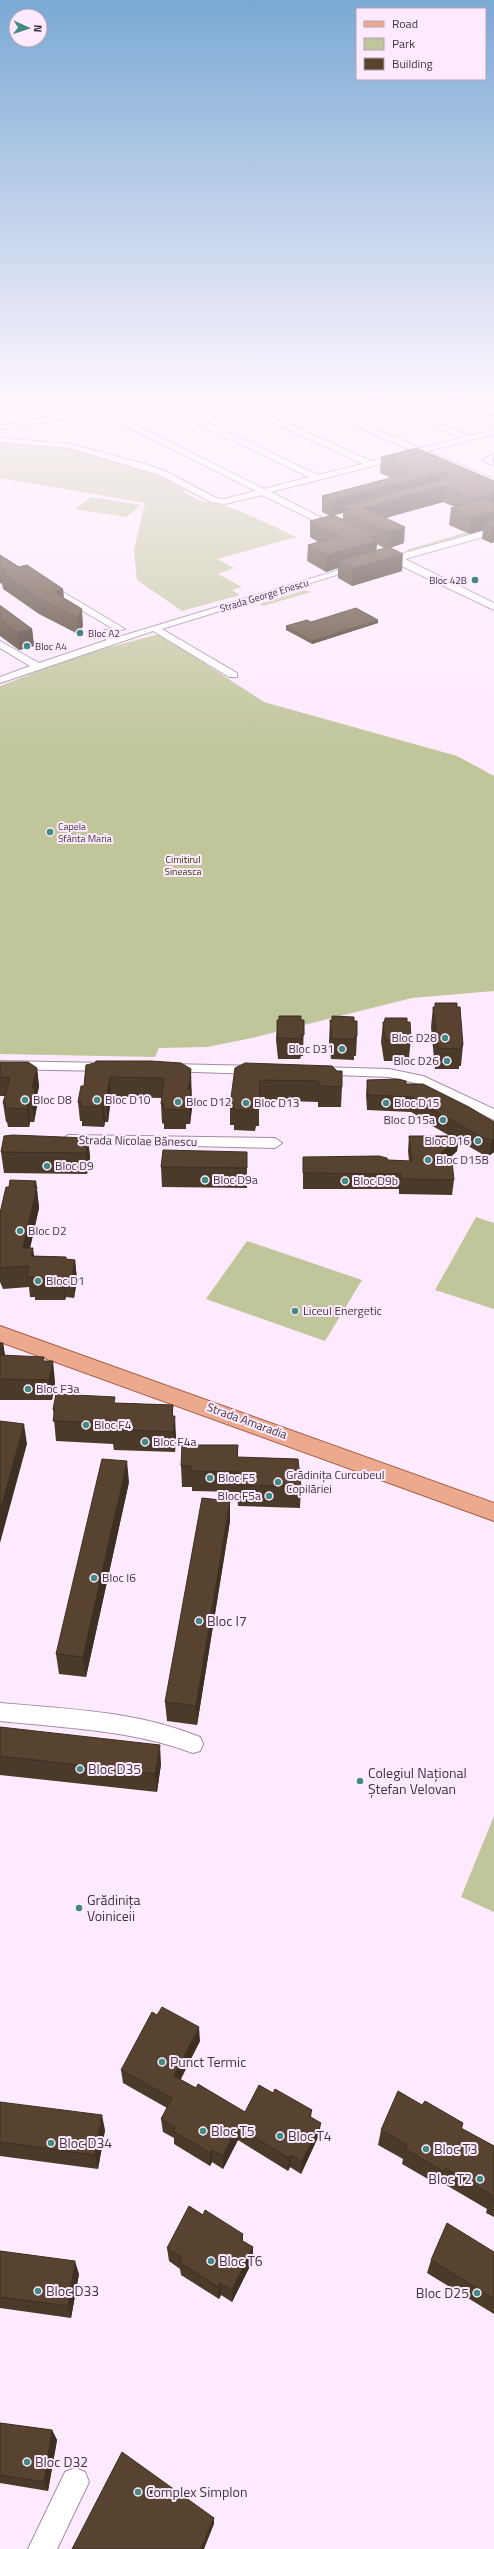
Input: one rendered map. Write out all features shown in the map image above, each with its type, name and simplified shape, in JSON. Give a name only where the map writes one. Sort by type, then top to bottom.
[{"type":"main road","name":"Strada Amaradia","points":[[0,1334],[494,1512]]},
{"type":"street","points":[[308,514],[348,534],[381,559]]},
{"type":"street","points":[[324,522],[340,518]]},
{"type":"street","name":"Strada George Enescu","points":[[123,632],[159,626],[381,559],[494,523]]},
{"type":"street","name":"Strada George Enescu","points":[[381,559],[399,558],[494,531]]},
{"type":"street","points":[[399,558],[494,607]]},
{"type":"street","points":[[38,581],[123,632]]},
{"type":"street","points":[[93,613],[106,633],[106,637],[117,640]]},
{"type":"street","points":[[159,626],[233,675]]},
{"type":"street","points":[[0,680],[33,663],[87,644],[106,633],[123,632]]},
{"type":"street","points":[[0,671],[117,640],[123,632]]},
{"type":"street","points":[[0,644],[33,663]]},
{"type":"street","points":[[0,1065],[123,1067]]},
{"type":"street","points":[[154,1068],[273,1070]]},
{"type":"street","points":[[305,1071],[389,1073],[422,1080],[494,1115]]},
{"type":"street","name":"Strada Nicolae Bănescu","points":[[53,1139],[275,1143]]},
{"type":"street","points":[[0,1712],[127,1726],[181,1738],[193,1744]]},
{"type":"street","points":[[42,2549],[75,2482]]},
{"type":"green space","points":[[107,514],[130,514],[126,517]]},
{"type":"green space","points":[[142,514],[247,514],[296,537],[217,559],[234,568],[218,574],[242,587],[232,590],[240,595],[182,611],[137,580],[134,550]]},
{"type":"green space","points":[[494,524],[494,530],[413,553],[406,550]]},
{"type":"green space","points":[[305,590],[311,592],[263,606],[260,604]]},
{"type":"green space","name":"Cimitirul Sineasca","points":[[159,634],[264,702],[457,756],[494,776],[494,991],[412,998],[252,1038],[207,1047],[159,1048],[155,1057],[0,1054],[0,686],[77,656]]},
{"type":"green space","points":[[476,1217],[494,1223],[494,1309],[435,1290]]},
{"type":"green space","points":[[247,1241],[362,1280],[325,1341],[206,1299]]},
{"type":"green space","points":[[494,1816],[494,1912],[461,1897]]},
{"type":"building","points":[[351,514],[377,514],[405,527],[388,532]]},
{"type":"building","points":[[464,514],[483,514],[471,517]]},
{"type":"building","points":[[333,515],[376,536],[370,537],[377,541],[327,555],[308,545],[340,536],[310,521]]},
{"type":"building","points":[[494,520],[493,527],[484,523]]},
{"type":"building","points":[[389,547],[403,554],[352,569],[338,561]]},
{"type":"building","points":[[0,555],[19,567],[27,565],[63,589],[54,592],[82,609],[77,617],[37,597],[1,572],[6,571],[0,567]]},
{"type":"building","points":[[0,606],[32,629],[17,632],[0,620]]},
{"type":"building","points":[[356,608],[378,620],[312,641],[286,626],[307,620],[311,622]]},
{"type":"building","points":[[435,1003],[457,1003],[457,1007],[460,1007],[463,1045],[461,1045],[461,1049],[438,1048],[433,1007],[435,1007]]},
{"type":"building","points":[[279,1016],[301,1016],[301,1020],[304,1020],[304,1035],[301,1035],[301,1039],[278,1038],[277,1020],[279,1020]]},
{"type":"building","points":[[332,1016],[354,1017],[354,1021],[357,1021],[357,1036],[355,1036],[355,1039],[332,1039],[330,1020],[332,1020]]},
{"type":"building","points":[[385,1018],[407,1018],[407,1022],[410,1022],[411,1037],[408,1037],[408,1041],[385,1040],[383,1022],[385,1022]]},
{"type":"building","points":[[96,1061],[151,1061],[181,1063],[191,1069],[188,1089],[191,1089],[189,1105],[185,1105],[185,1110],[163,1109],[164,1104],[161,1104],[164,1078],[110,1077],[106,1102],[103,1102],[102,1107],[81,1107],[81,1102],[78,1102],[81,1086],[84,1086],[86,1065],[95,1063]]},
{"type":"building","points":[[0,1062],[28,1062],[37,1068],[32,1088],[35,1088],[32,1104],[28,1104],[27,1109],[5,1108],[6,1103],[3,1103],[10,1078],[0,1077]]},
{"type":"building","points":[[245,1063],[332,1066],[337,1071],[342,1071],[342,1087],[319,1086],[319,1081],[260,1080],[259,1105],[256,1105],[256,1110],[234,1110],[234,1105],[230,1105],[235,1068]]},
{"type":"building","points":[[398,1079],[406,1081],[406,1084],[423,1084],[469,1107],[494,1122],[494,1139],[484,1138],[412,1097],[368,1095],[367,1080]]},
{"type":"building","points":[[13,1135],[88,1138],[86,1153],[1,1152],[4,1136]]},
{"type":"building","points":[[409,1136],[459,1136],[433,1161],[452,1161],[454,1180],[401,1179],[401,1174],[303,1173],[303,1157],[379,1156],[387,1158],[388,1160],[412,1161]]},
{"type":"building","points":[[163,1150],[247,1152],[247,1168],[161,1167]]},
{"type":"building","points":[[10,1180],[36,1181],[34,1187],[37,1187],[23,1248],[33,1248],[31,1256],[66,1257],[66,1259],[75,1260],[72,1277],[63,1277],[63,1280],[32,1279],[33,1277],[27,1277],[29,1266],[0,1268],[0,1213],[6,1187],[9,1187]]},
{"type":"building","points":[[0,1343],[3,1343],[0,1355]]},
{"type":"building","points":[[0,1355],[44,1357],[43,1361],[53,1361],[49,1380],[0,1379]]},
{"type":"building","points":[[56,1394],[115,1397],[114,1403],[173,1405],[172,1416],[175,1416],[173,1432],[112,1429],[113,1423],[53,1421],[55,1409],[53,1409]]},
{"type":"building","points":[[0,1421],[24,1424],[0,1510]]},
{"type":"building","points":[[182,1445],[238,1445],[237,1457],[298,1459],[301,1487],[237,1485],[238,1472],[191,1471],[191,1466],[181,1466]]},
{"type":"building","name":"Bloc I6","points":[[102,1459],[127,1461],[83,1657],[56,1654]]},
{"type":"building","name":"Bloc I7","points":[[202,1498],[230,1501],[196,1706],[165,1702]]},
{"type":"building","points":[[0,1727],[160,1745],[155,1774],[0,1756]]},
{"type":"building","points":[[162,2007],[199,2027],[174,2076],[196,2088],[198,2084],[245,2112],[259,2085],[273,2093],[275,2089],[312,2110],[309,2116],[321,2123],[302,2161],[291,2155],[289,2158],[237,2127],[223,2156],[212,2150],[210,2153],[173,2131],[175,2127],[161,2119],[172,2098],[121,2070],[152,2012],[157,2015]]},
{"type":"building","points":[[398,2091],[422,2105],[425,2101],[463,2123],[461,2128],[494,2146],[494,2201],[491,2199],[492,2195],[445,2168],[444,2172],[405,2149],[407,2145],[381,2130]]},
{"type":"building","name":"Bloc D34","points":[[0,2102],[102,2115],[95,2155],[0,2142]]},
{"type":"building","name":"Bloc T6","points":[[189,2206],[203,2215],[205,2210],[243,2234],[241,2240],[253,2247],[232,2290],[220,2283],[218,2287],[179,2262],[182,2258],[167,2248]]},
{"type":"building","name":"Bloc D25","points":[[447,2223],[494,2252],[494,2299],[431,2260]]},
{"type":"building","name":"Bloc D33","points":[[0,2251],[75,2261],[68,2306],[0,2297]]},
{"type":"building","name":"Bloc D32","points":[[0,2423],[52,2430],[44,2482],[0,2475]]},
{"type":"building","name":"Complex Simplon","points":[[122,2452],[214,2518],[201,2548],[203,2549],[72,2549]]},
{"type":"place","name":"Bloc 42B","points":[[475,580]]},
{"type":"place","name":"Bloc A2","points":[[80,633]]},
{"type":"place","name":"Bloc A4","points":[[27,646]]},
{"type":"place","name":"Capela Sfânta Maria","points":[[50,832]]},
{"type":"place","name":"Bloc D28","points":[[445,1038]]},
{"type":"place","name":"Bloc D31","points":[[342,1049]]},
{"type":"place","name":"Bloc D26","points":[[447,1061]]},
{"type":"place","name":"Bloc D8","points":[[25,1100]]},
{"type":"place","name":"Bloc D10","points":[[97,1100]]},
{"type":"place","name":"Bloc D12","points":[[178,1102]]},
{"type":"place","name":"Bloc D13","points":[[246,1103]]},
{"type":"place","name":"Bloc D15","points":[[386,1103]]},
{"type":"place","name":"Bloc D15a","points":[[443,1120]]},
{"type":"place","name":"Bloc D16","points":[[478,1141]]},
{"type":"place","name":"Bloc D15B","points":[[428,1160]]},
{"type":"place","name":"Bloc D9","points":[[47,1166]]},
{"type":"place","name":"Bloc D9a","points":[[205,1180]]},
{"type":"place","name":"Bloc D9b","points":[[345,1181]]},
{"type":"place","name":"Bloc D2","points":[[20,1231]]},
{"type":"place","name":"Bloc D1","points":[[38,1281]]},
{"type":"place","name":"Liceul Energetic","points":[[295,1311]]},
{"type":"place","name":"Bloc F3a","points":[[28,1389]]},
{"type":"place","name":"Bloc F4","points":[[86,1425]]},
{"type":"place","name":"Bloc F4a","points":[[145,1442]]},
{"type":"place","name":"Bloc F5","points":[[210,1478]]},
{"type":"place","name":"Grădinița Curcubeul Copilăriei","points":[[278,1482]]},
{"type":"place","name":"Bloc F5a","points":[[269,1496]]},
{"type":"place","name":"Bloc I6","points":[[94,1578]]},
{"type":"place","name":"Bloc I7","points":[[199,1621]]},
{"type":"place","name":"Bloc D35","points":[[80,1769]]},
{"type":"place","name":"Colegiul Național Ștefan Velovan","points":[[360,1781]]},
{"type":"place","name":"Grădinița Voiniceii","points":[[79,1908]]},
{"type":"place","name":"Punct Termic","points":[[162,2062]]},
{"type":"place","name":"Bloc T5","points":[[203,2131]]},
{"type":"place","name":"Bloc T4","points":[[280,2136]]},
{"type":"place","name":"Bloc D34","points":[[51,2143]]},
{"type":"place","name":"Bloc T3","points":[[426,2149]]},
{"type":"place","name":"Bloc T2","points":[[480,2179]]},
{"type":"place","name":"Bloc T6","points":[[211,2261]]},
{"type":"place","name":"Bloc D33","points":[[38,2291]]},
{"type":"place","name":"Bloc D25","points":[[477,2293]]},
{"type":"place","name":"Bloc D32","points":[[27,2462]]},
{"type":"place","name":"Complex Simplon","points":[[138,2492]]}]
